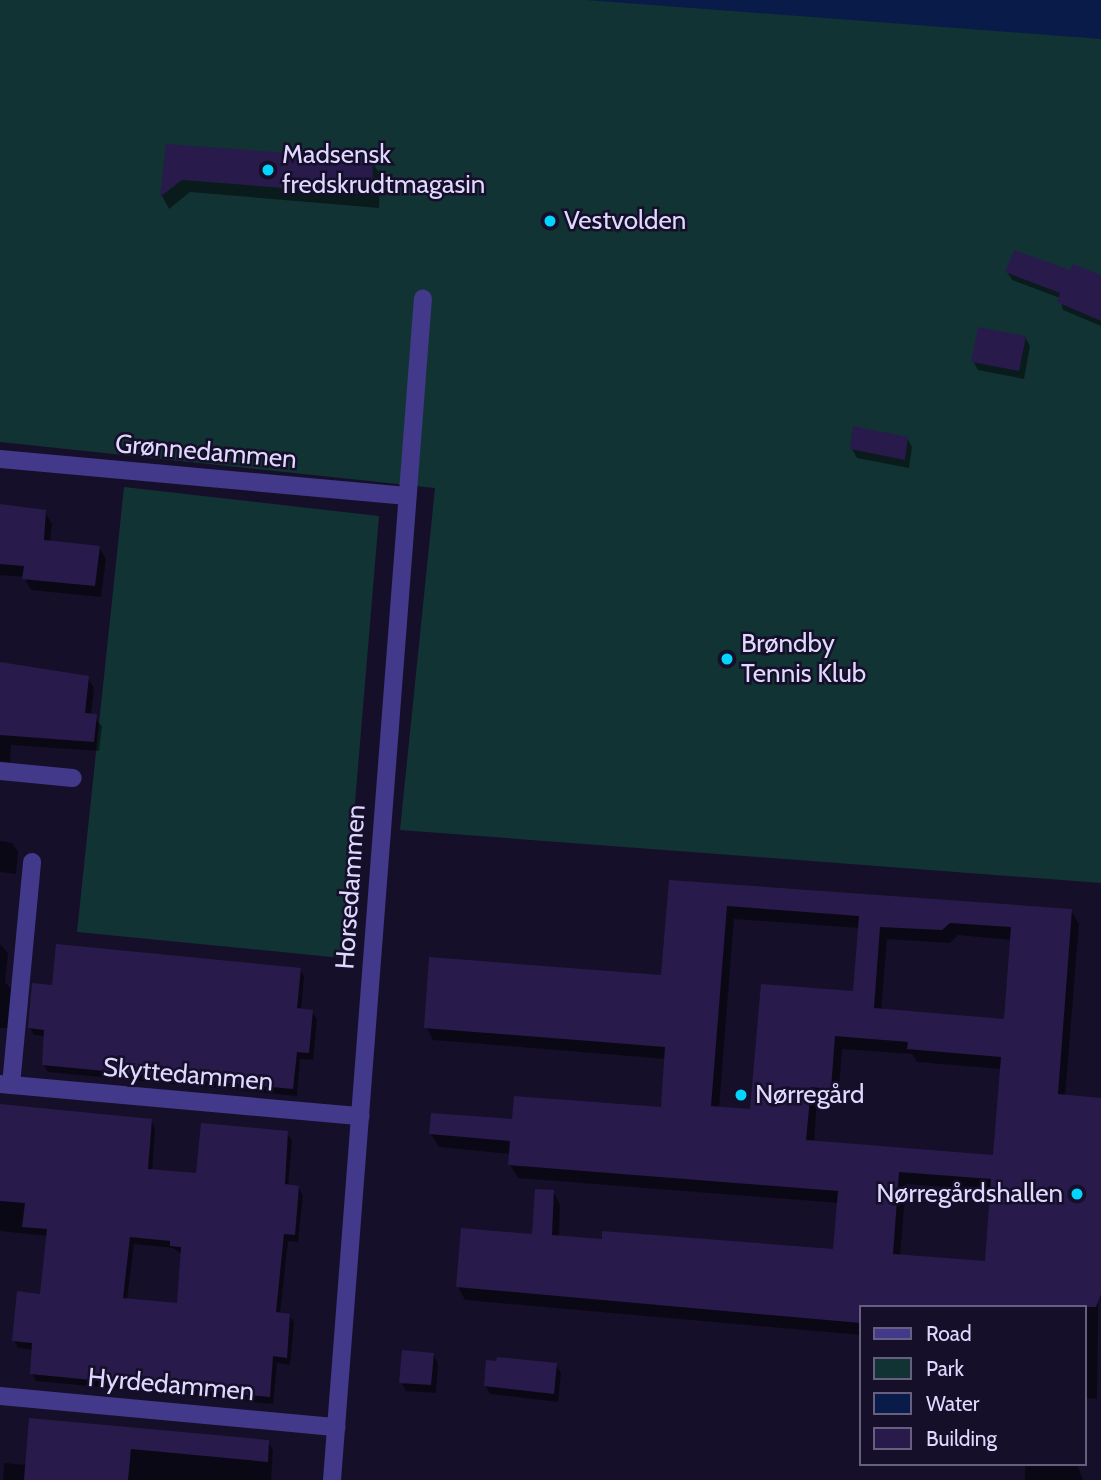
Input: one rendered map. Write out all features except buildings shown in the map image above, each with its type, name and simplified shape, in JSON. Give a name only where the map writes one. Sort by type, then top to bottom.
[{"type":"street","name":"Horsedammen","points":[[332,1480],[424,298]]},
{"type":"street","name":"Grønnedammen","points":[[0,459],[407,496]]},
{"type":"street","points":[[0,771],[73,778]]},
{"type":"street","name":"Skyttedammen","points":[[32,862],[6,1084],[361,1116]]},
{"type":"street","name":"Hyrdedammen","points":[[0,1396],[337,1427]]},
{"type":"green space","name":"Vestvolden","points":[[0,0],[1101,0],[1101,883],[400,830],[435,488],[0,442]]},
{"type":"green space","points":[[124,487],[379,516],[342,958],[77,932]]},
{"type":"water","points":[[586,0],[1101,0],[1101,39]]},
{"type":"place","name":"Madsensk fredskrudtmagasin","points":[[268,170]]},
{"type":"place","name":"Vestvolden","points":[[550,221]]},
{"type":"place","name":"Brøndby Tennis Klub","points":[[727,659]]},
{"type":"place","name":"Nørregård","points":[[741,1095]]},
{"type":"place","name":"Nørregårdshallen","points":[[1077,1194]]}]
